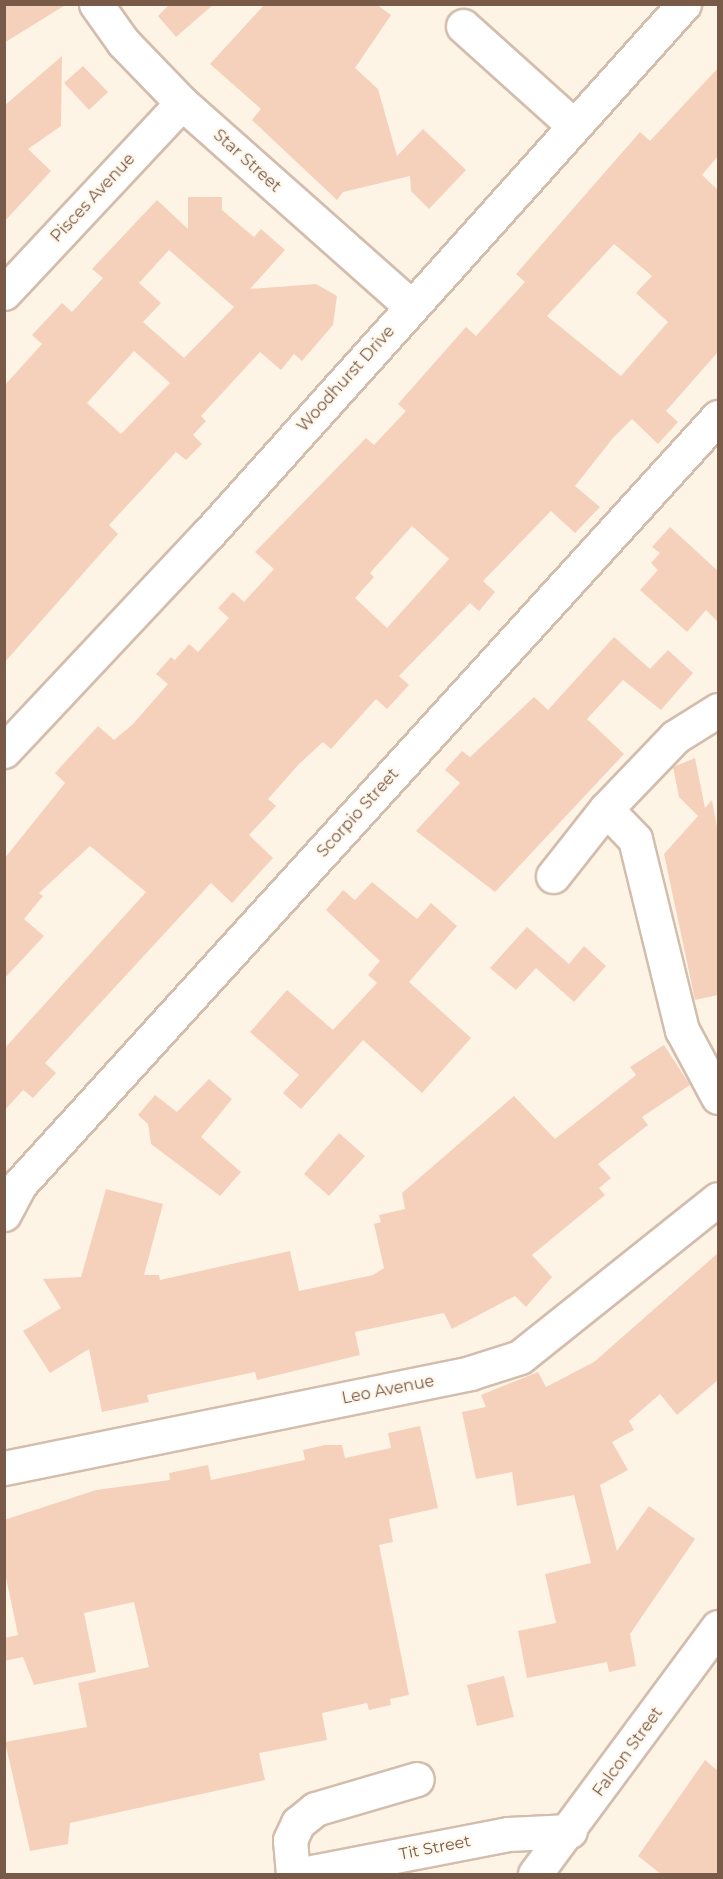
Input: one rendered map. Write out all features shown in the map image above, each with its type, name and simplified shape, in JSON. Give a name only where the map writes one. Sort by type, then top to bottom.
[{"type":"street","name":"Star Street","points":[[96,4],[123,42],[182,103],[411,306]]},
{"type":"street","name":"Woodhurst Drive","points":[[4,751],[684,4]]},
{"type":"street","points":[[463,26],[574,126]]},
{"type":"street","name":"Pisces Avenue","points":[[4,293],[182,103]]},
{"type":"street","name":"Scorpio Street","points":[[4,1214],[21,1184],[718,417]]},
{"type":"street","points":[[553,876],[606,810],[675,737],[718,710]]},
{"type":"street","points":[[606,810],[635,839],[682,1030],[718,1097]]},
{"type":"street","name":"Leo Avenue","points":[[4,1468],[470,1373],[520,1357],[718,1199]]},
{"type":"street","name":"Falcon Street","points":[[534,1875],[570,1831],[718,1628]]},
{"type":"street","points":[[292,1875],[290,1840],[298,1823],[315,1809],[417,1779]]},
{"type":"street","name":"Tit Street","points":[[302,1875],[508,1834],[570,1831]]},
{"type":"building","points":[[4,4],[67,4],[4,43]]},
{"type":"building","points":[[170,4],[214,4],[176,37],[158,16]]},
{"type":"building","points":[[265,4],[376,4],[391,15],[355,68],[378,89],[397,156],[423,129],[466,170],[429,209],[411,191],[410,176],[343,192],[337,200],[252,120],[261,109],[210,64]]},
{"type":"building","points":[[62,56],[61,126],[28,149],[51,171],[4,222],[4,106]]},
{"type":"building","points":[[83,66],[108,92],[89,110],[64,83]]},
{"type":"building","points":[[718,68],[718,156],[702,175],[718,190],[718,352],[666,411],[678,422],[658,444],[632,419],[613,438],[575,486],[600,507],[575,533],[551,511],[483,581],[495,592],[479,611],[470,603],[399,676],[409,685],[387,709],[376,699],[331,749],[323,742],[299,764],[268,799],[276,806],[249,835],[273,858],[232,903],[211,883],[45,1063],[56,1073],[33,1098],[23,1090],[4,1111],[4,1049],[146,892],[90,846],[39,893],[43,896],[24,919],[44,936],[4,979],[4,859],[65,783],[55,773],[98,726],[114,740],[133,724],[168,684],[156,674],[171,657],[175,660],[189,644],[198,652],[229,618],[218,608],[233,592],[244,602],[274,569],[255,552],[366,438],[374,445],[406,411],[398,404],[466,327],[476,336],[525,282],[516,274],[640,132],[650,141]],"holes":[[[614,244],[652,276],[636,293],[668,322],[621,376],[547,316]],[[412,526],[449,559],[387,628],[355,598],[374,577],[370,573]]]},
{"type":"building","points":[[188,197],[222,197],[222,210],[254,237],[261,229],[285,250],[250,289],[316,284],[337,296],[333,325],[302,361],[294,354],[281,370],[260,352],[201,416],[206,421],[193,435],[202,444],[186,460],[176,452],[109,525],[118,534],[4,663],[4,386],[42,344],[32,335],[62,303],[72,312],[103,278],[92,269],[157,200],[188,229]],"holes":[[[169,250],[234,307],[184,358],[143,322],[161,303],[139,283]],[[134,351],[170,383],[121,434],[87,403]]]},
{"type":"building","points":[[670,527],[718,571],[718,622],[706,610],[687,632],[640,590],[658,570],[651,563],[660,553],[652,547]]},
{"type":"building","points":[[614,637],[650,669],[668,650],[693,673],[661,710],[623,680],[587,719],[624,754],[495,892],[416,831],[460,783],[445,770],[462,751],[470,757],[534,697],[548,710]]},
{"type":"building","points":[[695,758],[705,808],[712,800],[718,832],[718,995],[695,1000],[664,854],[698,816],[679,797],[673,767]]},
{"type":"building","points":[[372,882],[417,919],[431,903],[457,926],[409,982],[471,1038],[422,1093],[363,1040],[301,1109],[283,1093],[299,1075],[250,1032],[287,990],[333,1030],[377,983],[368,975],[380,961],[326,910],[343,890],[355,900]]},
{"type":"building","points":[[527,927],[569,964],[584,946],[606,966],[574,1002],[536,968],[516,990],[490,968]]},
{"type":"building","points":[[664,1045],[690,1085],[642,1117],[648,1125],[598,1164],[611,1178],[599,1188],[605,1195],[532,1255],[552,1277],[526,1307],[515,1296],[452,1329],[444,1313],[355,1332],[360,1355],[257,1380],[255,1372],[147,1395],[149,1402],[102,1412],[89,1349],[50,1373],[23,1331],[61,1308],[43,1279],[81,1277],[106,1189],[163,1204],[144,1275],[159,1275],[160,1280],[290,1251],[299,1291],[373,1275],[384,1268],[374,1224],[381,1222],[379,1215],[405,1209],[402,1193],[514,1096],[555,1139],[636,1075],[630,1067]]},
{"type":"building","points":[[209,1079],[232,1099],[201,1137],[241,1172],[220,1196],[151,1144],[148,1124],[138,1115],[155,1095],[177,1112]]},
{"type":"building","points":[[339,1133],[365,1156],[329,1196],[304,1174]]},
{"type":"building","points":[[718,1253],[718,1380],[677,1415],[660,1394],[629,1421],[634,1430],[612,1442],[628,1470],[600,1485],[617,1551],[649,1506],[695,1539],[630,1634],[636,1666],[609,1672],[607,1662],[527,1678],[518,1631],[556,1623],[545,1574],[591,1563],[574,1495],[517,1506],[512,1472],[476,1479],[462,1412],[486,1407],[481,1395],[538,1372],[546,1387],[594,1362]]},
{"type":"building","points":[[420,1426],[438,1508],[389,1519],[393,1542],[379,1545],[409,1695],[390,1699],[391,1705],[369,1710],[367,1703],[322,1713],[327,1740],[259,1753],[265,1780],[70,1823],[68,1844],[30,1851],[5,1742],[87,1727],[78,1683],[149,1667],[134,1602],[84,1613],[96,1672],[34,1685],[23,1657],[4,1661],[4,1638],[18,1635],[4,1568],[4,1520],[96,1490],[170,1480],[169,1473],[208,1465],[211,1480],[305,1460],[303,1450],[325,1445],[342,1445],[345,1458],[391,1448],[388,1433]]},
{"type":"building","points":[[504,1676],[514,1717],[477,1726],[467,1685]]},
{"type":"building","points":[[705,1760],[718,1771],[718,1875],[662,1875],[638,1856]]}]
